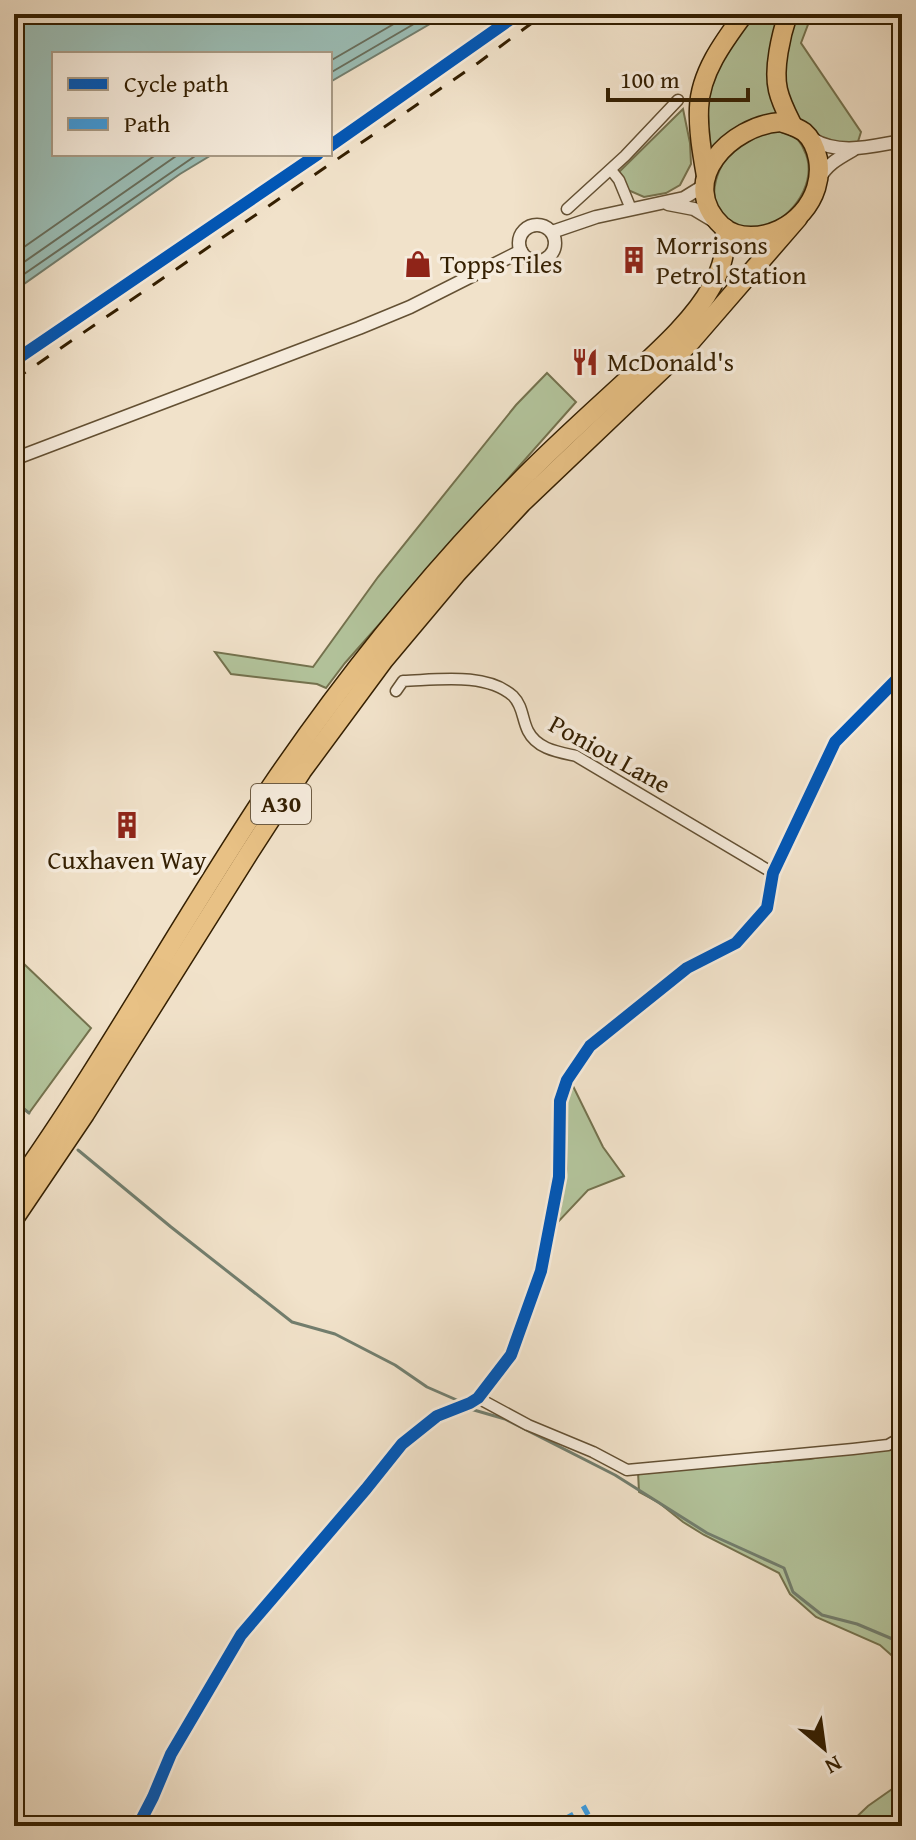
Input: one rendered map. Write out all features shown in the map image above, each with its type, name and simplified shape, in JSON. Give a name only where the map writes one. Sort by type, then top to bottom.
[{"type":"highway","points":[[705,180],[715,158],[729,142],[767,123],[781,122],[802,131],[809,138],[817,154],[818,181],[810,203],[798,218],[776,232],[759,236],[730,233],[711,211],[706,199],[699,104],[712,63],[744,14]]},
{"type":"highway","points":[[788,14],[778,60],[777,86],[793,126]]},
{"type":"highway","name":"A30","points":[[14,1219],[85,1114],[295,783],[384,660],[457,573],[522,503],[688,345],[798,218]]},
{"type":"highway","name":"A30","points":[[14,1189],[69,1108],[272,786],[336,695],[460,545],[517,484],[664,346],[692,314],[712,288],[722,265],[726,250],[722,226]]},
{"type":"street","points":[[567,209],[650,132],[678,100]]},
{"type":"street","points":[[809,138],[834,148],[902,141]]},
{"type":"street","points":[[818,181],[833,161],[856,148]]},
{"type":"street","points":[[611,170],[619,180],[631,209]]},
{"type":"street","points":[[552,232],[582,221],[684,198],[705,180]]},
{"type":"street","points":[[665,203],[694,209],[722,226]]},
{"type":"street","points":[[529,226],[546,226],[552,232],[554,250],[545,259],[534,261],[521,251],[519,240],[529,226]]},
{"type":"street","points":[[14,459],[359,328],[410,307],[521,251]]},
{"type":"street","points":[[138,1826],[171,1754],[241,1635],[402,1444],[437,1416],[478,1398],[511,1355],[541,1271],[559,1177],[560,1101],[567,1080],[590,1046],[687,968],[736,943],[767,908],[773,873],[835,742],[902,674]]},
{"type":"street","name":"Poniou Lane","points":[[396,691],[403,681],[477,680],[500,688],[513,696],[521,707],[528,732],[547,750],[576,756],[773,873]]},
{"type":"street","points":[[478,1398],[528,1425],[627,1470],[865,1448],[888,1445],[902,1437]]},
{"type":"green space","points":[[744,14],[812,14],[801,43],[861,132],[856,148],[834,148],[781,122],[715,158],[699,131],[699,104]]},
{"type":"green space","points":[[683,109],[691,164],[680,185],[666,193],[644,197],[628,190],[619,172]]},
{"type":"green space","points":[[775,131],[793,136],[800,142],[808,162],[806,186],[792,208],[772,223],[759,227],[731,224],[719,211],[715,201],[714,190],[720,169],[740,143]]},
{"type":"green space","points":[[547,373],[576,402],[326,688],[317,684],[231,674],[215,652],[313,667],[378,577],[516,405]]},
{"type":"green space","points":[[23,963],[91,1028],[29,1113],[14,1100],[14,976]]},
{"type":"green space","points":[[571,1082],[603,1147],[624,1176],[588,1190],[558,1222],[567,1169],[566,1106]]},
{"type":"green space","points":[[902,1443],[902,1677],[898,1661],[880,1645],[816,1617],[790,1594],[779,1573],[704,1535],[639,1492],[638,1472],[810,1459]]},
{"type":"green space","points":[[902,1724],[902,1826],[847,1826],[895,1787]]},
{"type":"water","points":[[14,14],[447,14],[332,81],[332,52],[52,52],[52,156],[210,156],[14,291]]},
{"type":"waterway","points":[[14,1101],[29,1113]]},
{"type":"waterway","points":[[78,1150],[292,1322],[335,1334],[395,1365],[427,1387],[459,1401]]},
{"type":"waterway","points":[[467,1408],[505,1419],[615,1475],[707,1533],[784,1568],[793,1592],[822,1615],[857,1624],[902,1643]]},
{"type":"railway","points":[[14,380],[478,63],[544,14]]},
{"type":"marked path","points":[[557,1826],[588,1809]]},
{"type":"cycle path","points":[[332,145],[518,14]]},
{"type":"cycle path","points":[[14,361],[315,156]]},
{"type":"cycle path","points":[[138,1826],[171,1754],[241,1635],[402,1444],[437,1416],[478,1398],[511,1355],[541,1271],[559,1177],[560,1101],[567,1080],[590,1046],[687,968],[736,943],[767,908],[773,873],[835,742],[902,674]]},
{"type":"place","name":"Morrisons Petrol Station","points":[[634,260]]},
{"type":"place","name":"Topps Tiles","points":[[418,264]]},
{"type":"place","name":"McDonald's","points":[[585,362]]},
{"type":"place","name":"Cuxhaven Way","points":[[127,825]]}]
